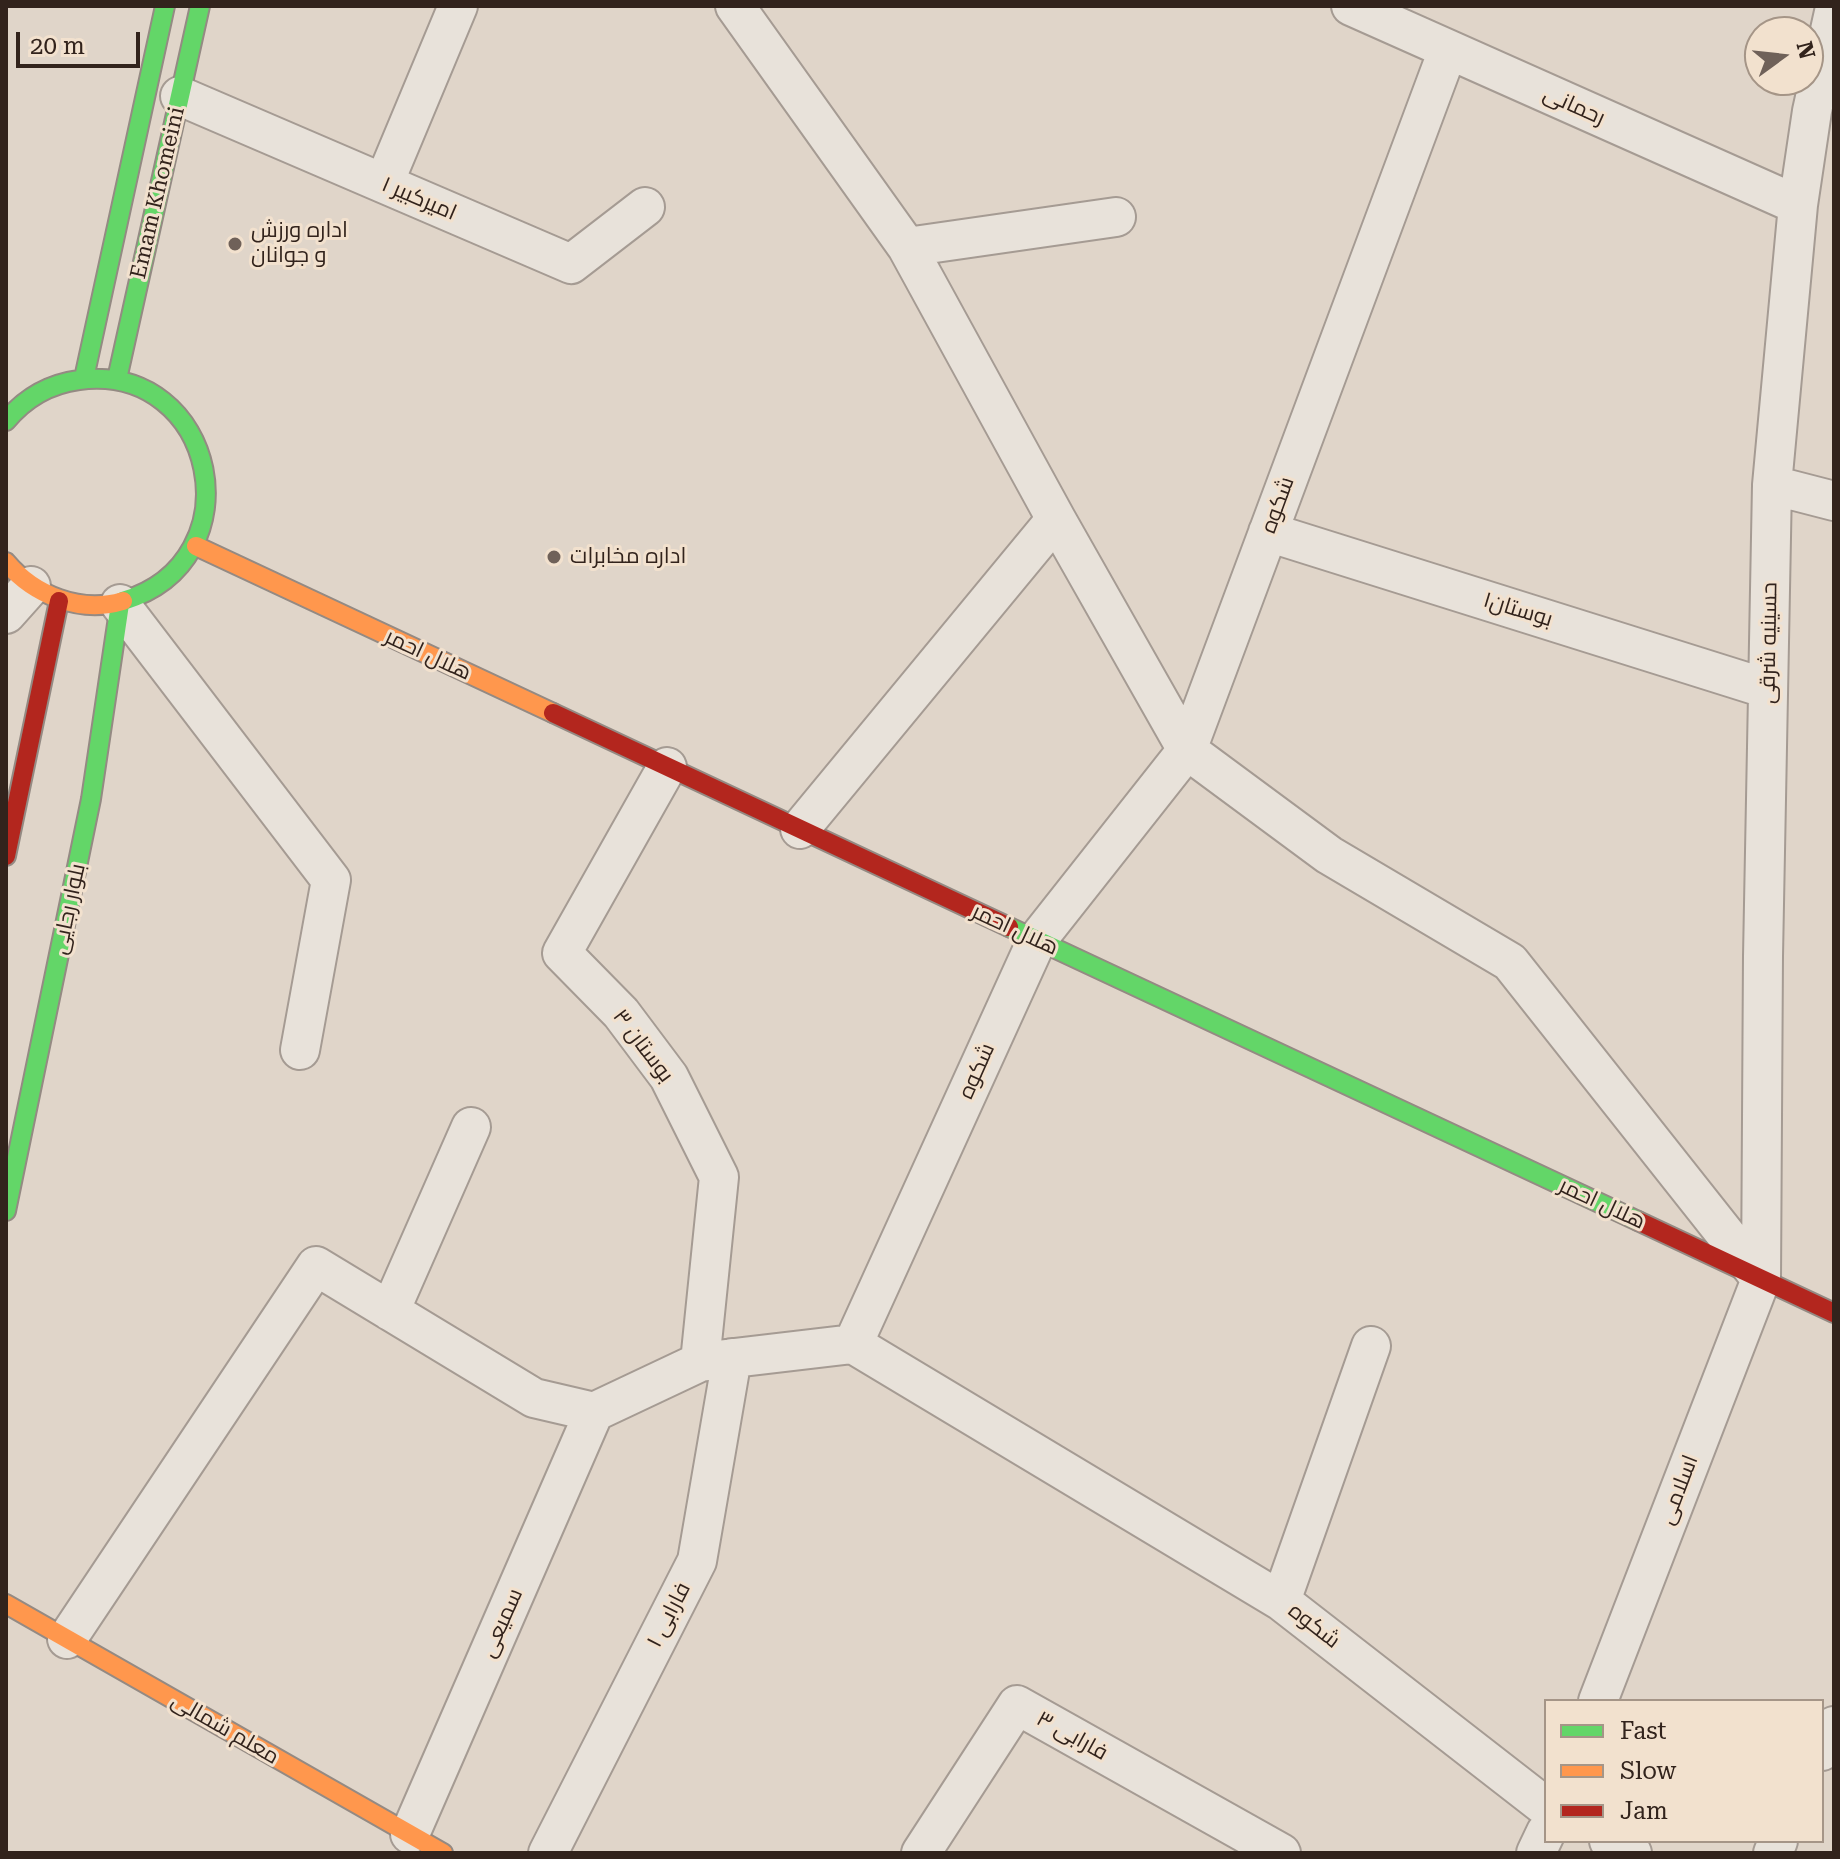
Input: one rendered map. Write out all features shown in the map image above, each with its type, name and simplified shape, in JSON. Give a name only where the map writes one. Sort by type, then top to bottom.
[{"type":"street","name":"Emam Khomeini","points":[[84,378],[165,6]]},
{"type":"street","name":"Emam Khomeini","points":[[117,379],[200,6]]},
{"type":"street","points":[[384,183],[458,6]]},
{"type":"street","points":[[735,6],[907,247],[1187,750],[1329,855],[1510,962],[1761,1279]]},
{"type":"street","name":"رحمانی","points":[[1351,6],[1798,205]]},
{"type":"street","name":"حسینیه شرقی","points":[[1761,1279],[1772,485],[1798,205],[1823,114],[1834,12]]},
{"type":"street","name":"شکوه","points":[[1448,50],[1187,750],[1037,940],[853,1344],[1281,1601],[1544,1805]]},
{"type":"street","name":"امیرکبیر ۱","points":[[180,96],[571,264],[645,207]]},
{"type":"street","points":[[907,247],[1116,217]]},
{"type":"street","points":[[6,421],[42,390],[84,378],[117,379],[150,391],[178,414],[198,443],[208,477],[207,512],[196,546],[177,572],[151,592],[120,604],[89,607],[32,583]]},
{"type":"street","points":[[1772,485],[1834,501]]},
{"type":"street","points":[[800,829],[1056,519]]},
{"type":"street","name":"بوستان۱","points":[[1268,532],[1768,689]]},
{"type":"street","name":"هلال احمر","points":[[196,546],[1834,1313]]},
{"type":"street","points":[[6,614],[32,583]]},
{"type":"street","points":[[6,856],[32,583]]},
{"type":"street","points":[[120,604],[331,880],[300,1050]]},
{"type":"street","name":"بلوار رجایی","points":[[6,1211],[91,799],[120,604]]},
{"type":"street","name":"بوستان ٣","points":[[667,767],[562,953],[621,1013],[669,1077],[719,1177],[716,1360]]},
{"type":"street","points":[[390,1311],[471,1127]]},
{"type":"street","points":[[67,1639],[316,1266],[534,1398],[594,1412],[716,1360],[853,1344]]},
{"type":"street","name":"اسلامی","points":[[1599,1699],[1761,1279]]},
{"type":"street","points":[[1281,1601],[1371,1346]]},
{"type":"street","name":"فارابی ۱","points":[[548,1853],[697,1561],[716,1360]]},
{"type":"street","name":"سمیعی","points":[[410,1834],[594,1412]]},
{"type":"street","name":"معلم شمالی","points":[[6,1604],[443,1853]]},
{"type":"street","name":"فارابی ۳","points":[[921,1853],[1017,1705],[1281,1853]]},
{"type":"street","points":[[1824,1747],[1834,1726]]},
{"type":"street","points":[[1613,1843],[1632,1853]]},
{"type":"traffic: fast","points":[[84,378],[165,6]]},
{"type":"traffic: fast","points":[[117,379],[200,6]]},
{"type":"traffic: fast","points":[[6,421],[30,399],[58,385],[79,380],[126,383],[163,401],[189,431],[203,469],[205,509],[192,547],[166,579],[123,601]]},
{"type":"traffic: fast","points":[[6,1211],[91,799],[120,604]]},
{"type":"traffic: fast","points":[[1009,927],[1638,1221]]},
{"type":"traffic: slow","points":[[196,546],[553,713]]},
{"type":"traffic: slow","points":[[6,562],[30,584],[59,599],[91,605],[123,601]]},
{"type":"traffic: slow","points":[[6,1604],[443,1853]]},
{"type":"traffic: jam","points":[[6,856],[59,601]]},
{"type":"traffic: jam","points":[[553,713],[1009,927]]},
{"type":"traffic: jam","points":[[1638,1221],[1834,1313]]},
{"type":"place","name":"اداره ورزش و جوانان","points":[[235,244]]},
{"type":"place","name":"اداره مخابرات","points":[[554,557]]}]
